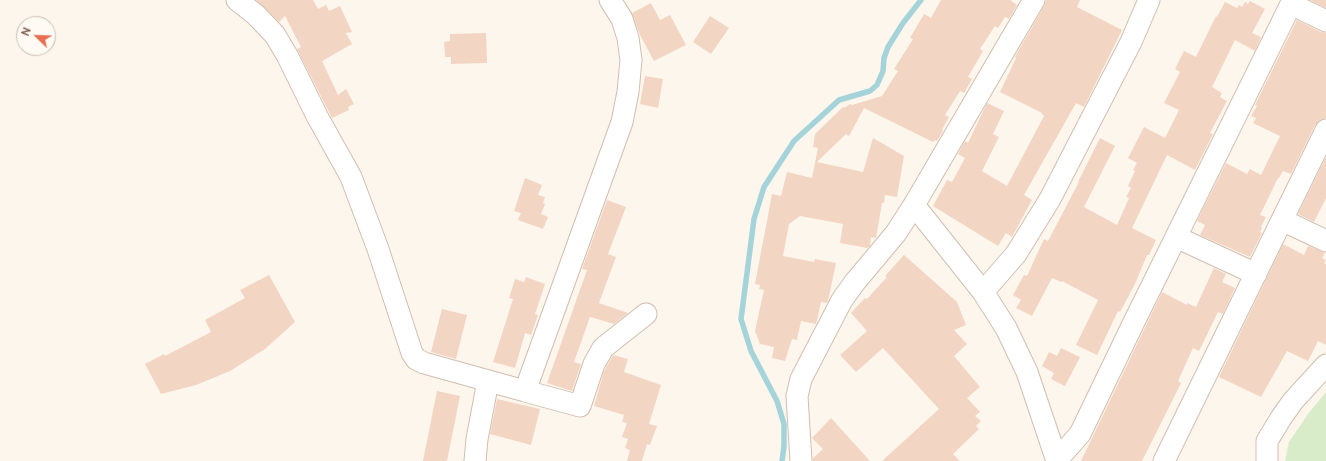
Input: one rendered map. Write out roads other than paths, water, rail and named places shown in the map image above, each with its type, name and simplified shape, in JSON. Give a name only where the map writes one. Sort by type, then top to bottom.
[{"type":"street","points":[[237,0],[256,15],[275,35],[288,57],[317,116],[352,177],[378,249],[412,353],[416,360],[525,392],[580,406],[594,364],[604,348],[646,314]]},
{"type":"street","points":[[525,392],[622,122],[628,92],[631,60],[628,38],[622,19],[610,0]]},
{"type":"street","points":[[801,461],[797,396],[802,379],[842,300],[896,233],[914,205],[1034,0]]},
{"type":"street","points":[[984,292],[1016,254],[1050,199],[1131,42],[1150,0]]},
{"type":"street","points":[[1057,461],[1080,434],[1292,2],[1326,21]]},
{"type":"street","points":[[1164,461],[1326,130]]},
{"type":"street","points":[[914,205],[984,292],[1006,328],[1027,372],[1057,461]]},
{"type":"street","points":[[1282,220],[1326,241]]},
{"type":"street","points":[[1176,237],[1256,274]]},
{"type":"street","points":[[1267,461],[1267,441],[1281,418],[1293,401],[1326,365]]},
{"type":"street","points":[[475,461],[476,439],[488,381]]},
{"type":"waterway","points":[[782,461],[784,424],[777,401],[751,351],[741,319],[754,219],[764,187],[794,141],[839,100],[870,91],[877,85],[883,71],[884,58],[888,47],[903,23],[921,0]]}]
